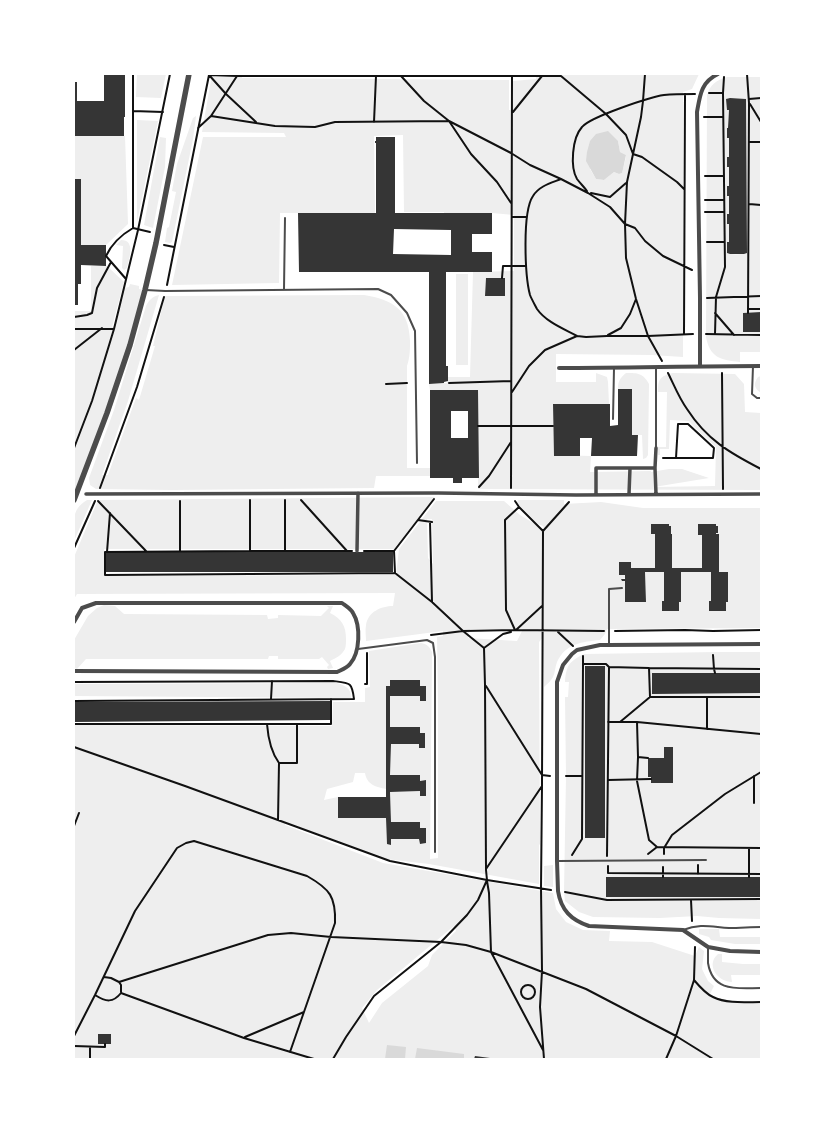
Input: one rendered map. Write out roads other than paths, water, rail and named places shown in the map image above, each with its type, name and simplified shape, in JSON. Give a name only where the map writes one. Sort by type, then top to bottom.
[{"type":"street","points":[[74,500],[107,413],[130,345],[145,290],[156,243],[189,74]]},
{"type":"street","points":[[700,366],[697,117],[700,93],[710,78],[718,74]]},
{"type":"street","points":[[559,368],[761,366]]},
{"type":"street","points":[[656,448],[656,494]]},
{"type":"street","points":[[596,495],[596,468],[655,468]]},
{"type":"street","points":[[629,494],[630,468]]},
{"type":"street","points":[[86,494],[761,494]]},
{"type":"street","points":[[357,551],[358,494]]},
{"type":"street","points":[[74,622],[82,608],[96,602],[342,603],[353,612],[358,622],[358,649],[356,657],[349,665],[337,672],[74,671]]},
{"type":"street","points":[[761,644],[600,645],[577,650],[572,654],[563,665],[557,682],[558,891],[559,900],[569,916],[589,926],[683,930],[708,947],[730,951],[761,952]]},
{"type":"lane","points":[[284,289],[285,218]]},
{"type":"lane","points":[[145,290],[378,289],[391,295],[407,313],[415,331],[417,463]]},
{"type":"lane","points":[[753,366],[752,394],[757,398],[761,398]]},
{"type":"lane","points":[[613,419],[614,368]]},
{"type":"lane","points":[[656,368],[656,448]]},
{"type":"lane","points":[[610,644],[608,589],[622,588]]},
{"type":"lane","points":[[358,649],[427,640],[433,643],[435,657],[435,852]]},
{"type":"lane","points":[[557,861],[706,860]]},
{"type":"lane","points":[[683,930],[692,926],[731,928],[761,927]]},
{"type":"lane","points":[[708,947],[708,963],[713,976],[722,985],[732,988],[761,988]]}]
